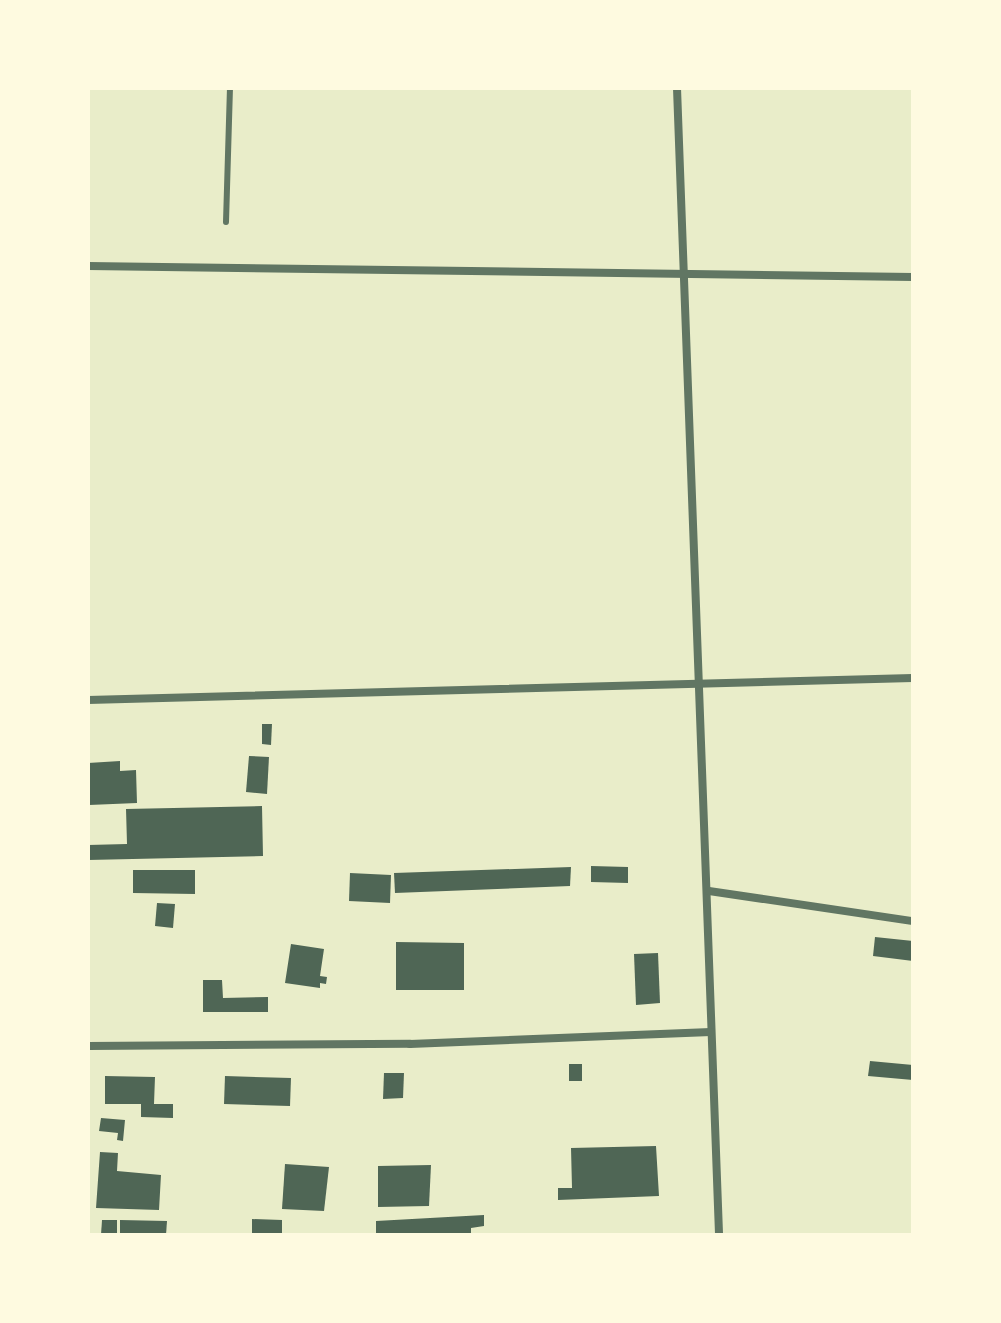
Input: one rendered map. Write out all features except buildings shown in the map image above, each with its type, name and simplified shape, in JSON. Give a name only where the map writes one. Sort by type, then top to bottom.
[{"type":"street","points":[[677,88],[709,891],[719,1235]]},
{"type":"street","points":[[88,266],[913,277]]},
{"type":"street","points":[[88,700],[913,678]]},
{"type":"street","points":[[709,891],[913,921]]},
{"type":"street","points":[[88,1046],[410,1044],[711,1032]]},
{"type":"lane","points":[[226,222],[230,88]]}]
